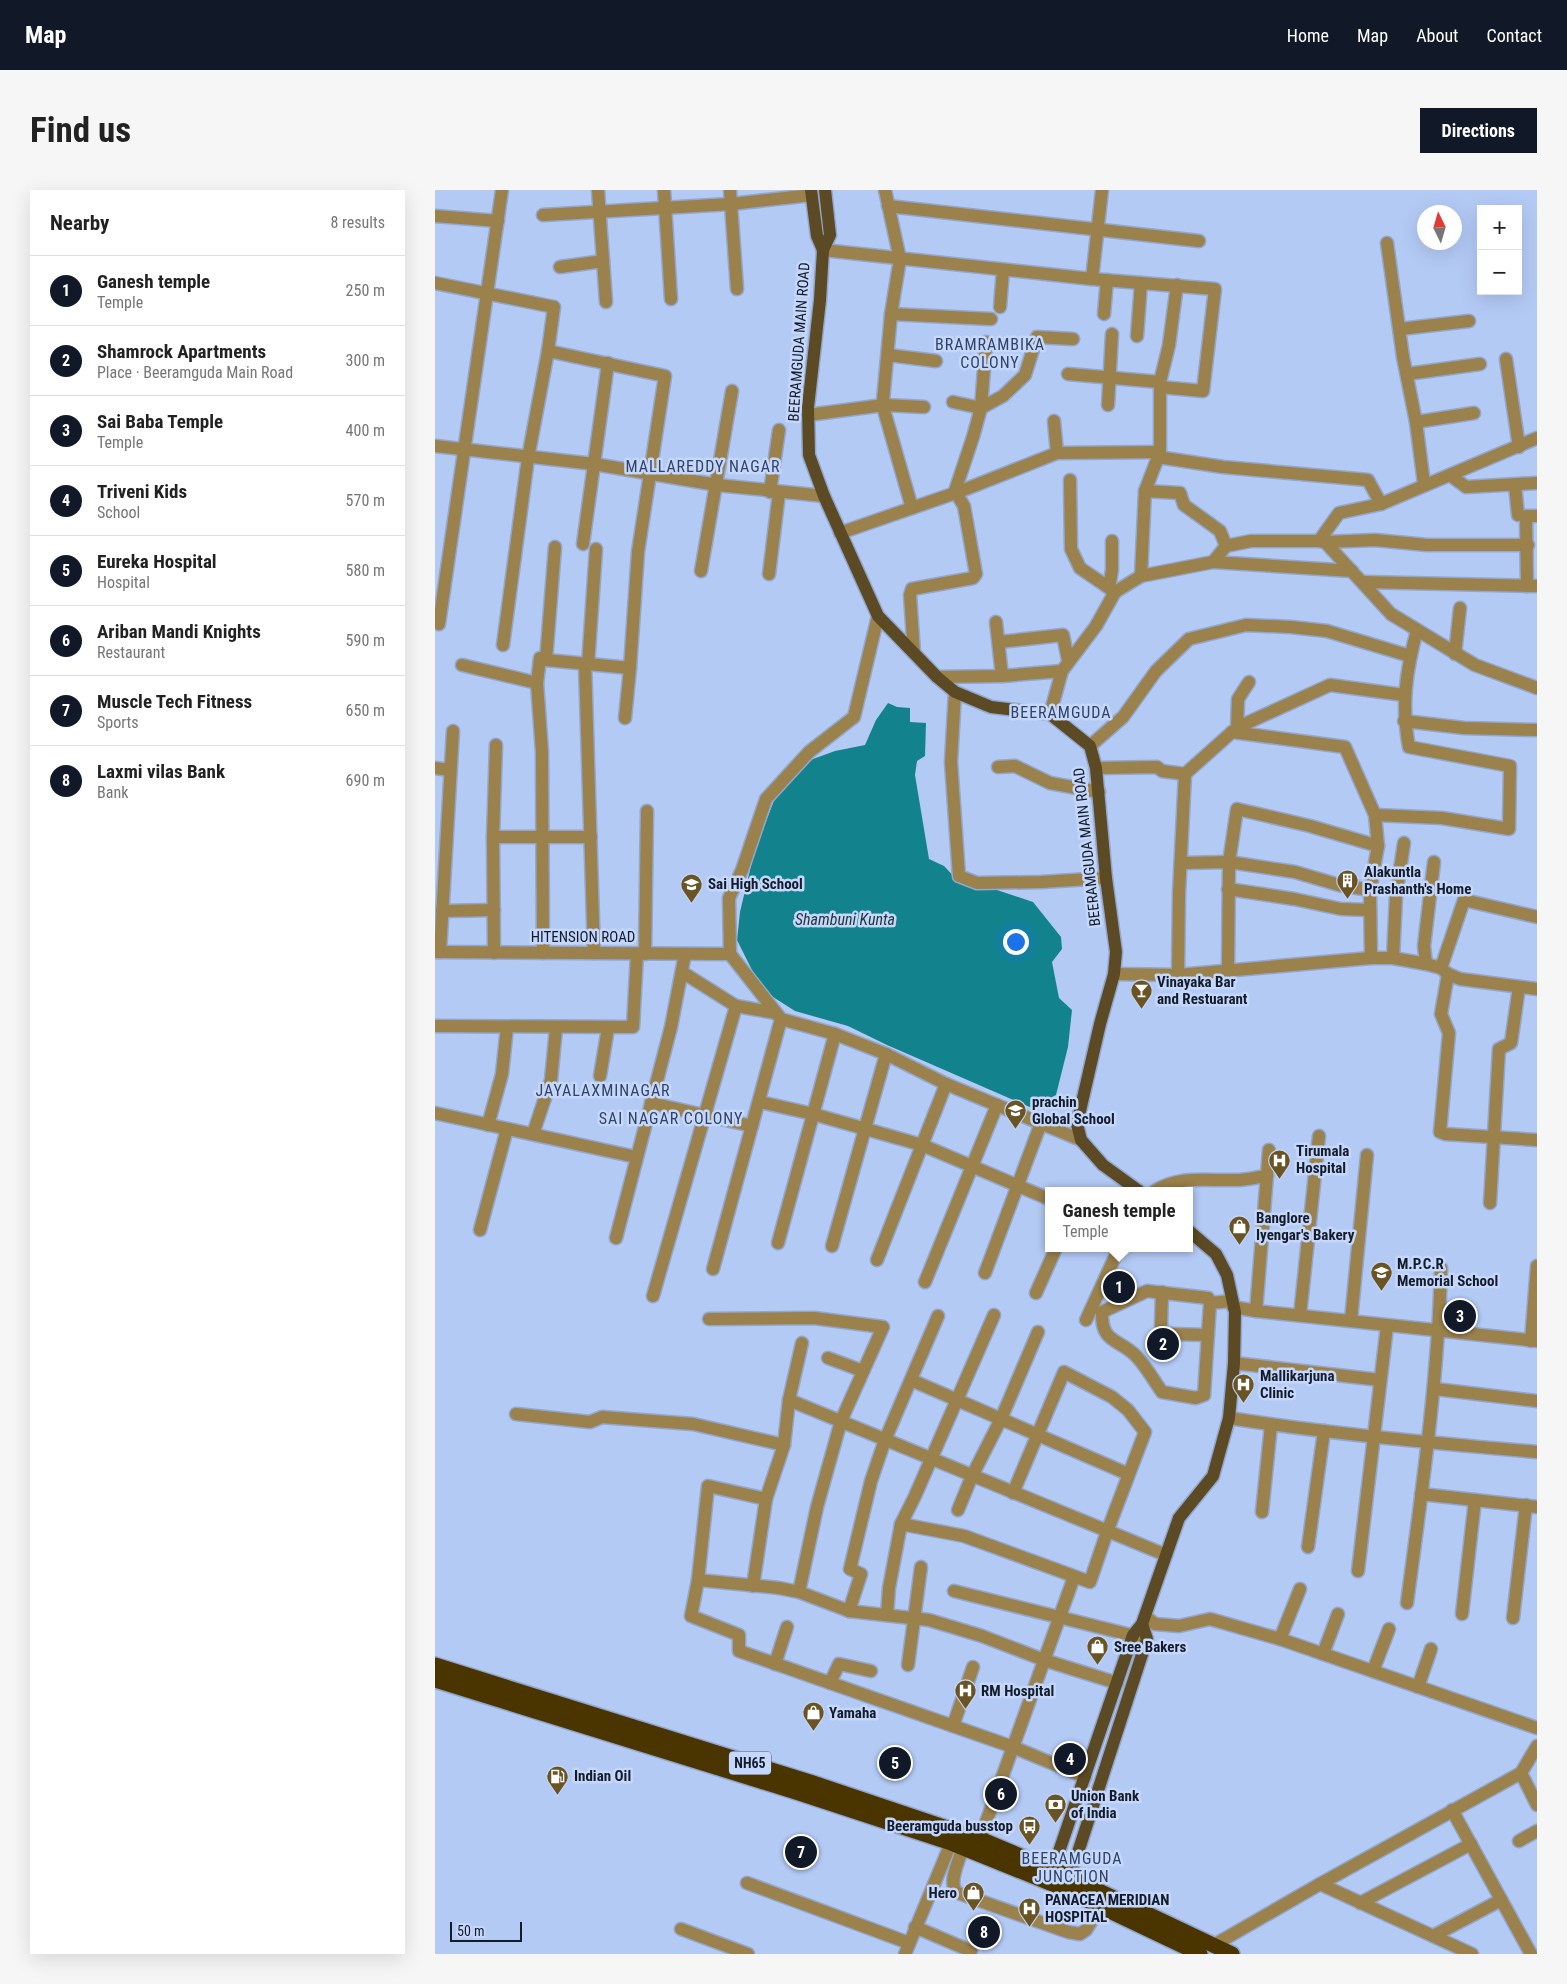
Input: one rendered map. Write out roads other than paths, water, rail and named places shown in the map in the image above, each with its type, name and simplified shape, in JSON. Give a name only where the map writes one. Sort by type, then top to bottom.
[{"type":"highway","name":"NH65","points":[[435,1665],[805,1787],[1037,1877],[1200,1954]]},
{"type":"highway","name":"NH65","points":[[435,1680],[980,1839],[1069,1876],[1231,1954]]},
{"type":"main road","points":[[823,250],[830,235],[825,190]]},
{"type":"main road","points":[[811,193],[817,236],[823,250]]},
{"type":"main road","name":"BEERAMGUDA MAIN ROAD","points":[[823,250],[821,300],[808,415],[809,455],[840,533],[879,616],[937,677],[955,692],[991,707],[1050,714],[1090,746],[1096,768],[1116,952],[1114,974],[1100,1024],[1077,1124],[1081,1140]]},
{"type":"main road","points":[[1081,1140],[1103,1165],[1133,1187]]},
{"type":"main road","points":[[1053,1869],[1133,1635],[1144,1620],[1179,1518],[1213,1476],[1229,1418],[1234,1363],[1233,1304],[1227,1275],[1216,1254],[1193,1235]]},
{"type":"main road","points":[[1069,1876],[1147,1639],[1144,1620]]},
{"type":"street","points":[[439,624],[502,190]]},
{"type":"street","points":[[598,190],[606,302]]},
{"type":"street","points":[[664,190],[671,299]]},
{"type":"street","points":[[730,190],[737,289]]},
{"type":"street","points":[[885,190],[900,259],[891,314],[884,405],[912,508]]},
{"type":"street","points":[[1092,279],[1102,190]]},
{"type":"street","points":[[543,215],[731,204],[811,193]]},
{"type":"street","points":[[888,206],[1199,241]]},
{"type":"street","points":[[435,216],[498,221]]},
{"type":"street","points":[[1387,243],[1403,358],[1416,422],[1424,484]]},
{"type":"street","points":[[823,250],[1003,270],[1215,290],[1203,391],[1068,374]]},
{"type":"street","points":[[561,267],[603,261]]},
{"type":"street","points":[[999,307],[1003,270]]},
{"type":"street","points":[[1104,314],[1107,280]]},
{"type":"street","points":[[435,283],[554,307],[548,351],[528,458],[503,645]]},
{"type":"street","points":[[1137,336],[1141,283]]},
{"type":"street","points":[[1141,576],[1145,491],[1159,454],[1160,385],[1169,345],[1177,286]]},
{"type":"street","points":[[891,314],[991,319]]},
{"type":"street","points":[[1400,329],[1469,320]]},
{"type":"street","points":[[1109,405],[1112,334]]},
{"type":"street","points":[[953,402],[981,408],[1003,396],[1025,375],[1037,337],[1073,339]]},
{"type":"street","points":[[914,653],[909,595],[912,589],[973,578],[976,574],[964,506],[955,491],[981,408],[986,342]]},
{"type":"street","points":[[548,351],[665,376],[649,474],[639,552],[625,718]]},
{"type":"street","points":[[887,355],[936,361]]},
{"type":"street","points":[[1506,360],[1519,447]]},
{"type":"street","points":[[583,544],[607,363]]},
{"type":"street","points":[[1407,374],[1480,364]]},
{"type":"street","points":[[701,572],[732,391]]},
{"type":"street","points":[[808,415],[884,405],[924,407]]},
{"type":"street","points":[[1416,422],[1475,413]]},
{"type":"street","points":[[1054,421],[1057,453]]},
{"type":"street","points":[[769,574],[779,430]]},
{"type":"street","points":[[1322,541],[1339,513],[1381,504],[1424,484],[1519,447],[1537,438]]},
{"type":"street","points":[[435,446],[594,464],[717,485],[824,496]]},
{"type":"street","points":[[840,533],[1057,453],[1159,454],[1223,467],[1367,480],[1381,504]]},
{"type":"street","points":[[1450,475],[1466,487],[1537,483]]},
{"type":"street","points":[[1070,480],[1071,549],[1080,568],[1112,590]]},
{"type":"street","points":[[1515,485],[1518,515]]},
{"type":"street","points":[[1145,491],[1180,493],[1183,505],[1220,531],[1226,546]]},
{"type":"street","points":[[1363,582],[1532,586],[1526,516],[1537,516]]},
{"type":"street","points":[[1213,562],[1226,546],[1251,541],[1375,540],[1427,545],[1528,545]]},
{"type":"street","points":[[937,677],[1002,676],[1065,665],[1096,626],[1112,590],[1112,541]]},
{"type":"street","points":[[1322,541],[1363,582],[1391,614],[1475,665],[1537,688]]},
{"type":"street","points":[[546,660],[555,546]]},
{"type":"street","points":[[594,953],[586,664],[596,550]]},
{"type":"street","points":[[1112,590],[1141,576],[1213,562],[1352,571]]},
{"type":"street","points":[[1455,654],[1460,608]]},
{"type":"street","points":[[713,1269],[760,1102],[778,1016],[730,954],[729,898],[742,870],[765,799],[809,752],[854,717],[879,616]]},
{"type":"street","points":[[996,622],[1002,676]]},
{"type":"street","points":[[1090,746],[1123,717],[1156,671],[1189,639],[1246,625],[1291,627],[1327,631],[1410,656]]},
{"type":"street","points":[[1375,815],[1442,818],[1509,829],[1510,766],[1409,747],[1404,721],[1404,695],[1410,656],[1417,630]]},
{"type":"street","points":[[999,642],[1063,635],[1065,665],[1050,714]]},
{"type":"street","points":[[543,953],[542,752],[537,683],[540,658],[630,668]]},
{"type":"street","points":[[462,665],[537,683]]},
{"type":"street","points":[[1234,731],[1238,699],[1249,682]]},
{"type":"street","points":[[1178,975],[1185,774],[1234,731],[1249,722],[1330,685],[1404,695]]},
{"type":"street","points":[[955,692],[951,762],[959,876],[977,883],[1107,878]]},
{"type":"street","points":[[1404,721],[1464,728],[1537,730]]},
{"type":"street","points":[[437,952],[442,911],[449,770],[453,731]]},
{"type":"street","points":[[1234,731],[1345,747],[1375,815],[1378,846],[1370,890],[1371,958]]},
{"type":"street","points":[[494,953],[493,837],[496,745]]},
{"type":"street","points":[[998,767],[1015,766],[1051,783],[1099,792]]},
{"type":"street","points":[[1096,768],[1157,767],[1162,771],[1185,774]]},
{"type":"street","points":[[435,768],[449,770]]},
{"type":"street","points":[[1228,970],[1229,862],[1237,809],[1310,826],[1378,846]]},
{"type":"street","points":[[435,1026],[633,1027],[641,954],[647,811]]},
{"type":"street","points":[[493,837],[591,837]]},
{"type":"street","points":[[1393,958],[1396,896],[1404,842]]},
{"type":"street","points":[[1181,863],[1229,862],[1295,872],[1339,885],[1370,890]]},
{"type":"street","points":[[1426,964],[1424,946],[1434,862]]},
{"type":"street","points":[[1228,889],[1294,899],[1341,909],[1369,910]]},
{"type":"street","points":[[1537,917],[1464,900],[1445,971],[1441,1014],[1449,1034],[1441,1132],[1445,1134],[1537,1140]]},
{"type":"street","points":[[442,911],[494,910]]},
{"type":"street","name":"HITENSION ROAD","points":[[437,952],[730,954]]},
{"type":"street","points":[[616,1238],[671,1027],[685,954]]},
{"type":"street","points":[[1114,974],[1178,975],[1371,958],[1393,958],[1426,964],[1460,979],[1537,989]]},
{"type":"street","points":[[682,972],[736,1006],[778,1016],[835,1034],[886,1054],[946,1084],[1081,1140]]},
{"type":"street","points":[[1490,1203],[1499,1049],[1511,1043],[1519,987]]},
{"type":"street","points":[[653,1296],[736,1006]]},
{"type":"street","points":[[488,1125],[502,1074],[507,1027]]},
{"type":"street","points":[[533,1134],[551,1080],[556,1028]]},
{"type":"street","points":[[600,1076],[608,1028]]},
{"type":"street","points":[[778,1243],[835,1034]]},
{"type":"street","points":[[832,1246],[886,1054]]},
{"type":"street","points":[[877,1260],[946,1084]]},
{"type":"street","points":[[760,1102],[813,1114],[922,1145],[1045,1197]]},
{"type":"street","points":[[651,1103],[752,1126]]},
{"type":"street","points":[[925,1282],[997,1105]]},
{"type":"street","points":[[435,1113],[636,1157]]},
{"type":"street","points":[[985,1273],[1041,1123]]},
{"type":"street","points":[[480,1230],[507,1129]]},
{"type":"street","points":[[1300,1315],[1319,1136]]},
{"type":"street","points":[[1256,1311],[1269,1150]]},
{"type":"street","points":[[1351,1320],[1367,1155]]},
{"type":"street","points":[[1161,1187],[1181,1181],[1237,1180],[1267,1176]]},
{"type":"street","points":[[1036,1292],[1054,1252]]},
{"type":"street","points":[[1085,1320],[1117,1252]]},
{"type":"street","points":[[1407,1603],[1435,1389],[1441,1268]]},
{"type":"street","points":[[1210,1303],[1233,1304],[1256,1311],[1534,1341],[1537,1271]]},
{"type":"street","points":[[1147,1291],[1208,1298],[1210,1303],[1204,1395],[1196,1398],[1162,1392],[1136,1356],[1107,1335],[1101,1326],[1102,1312],[1147,1291]]},
{"type":"street","points":[[1162,1292],[1166,1330],[1208,1335]]},
{"type":"street","points":[[887,1616],[889,1588],[901,1524],[994,1315]]},
{"type":"street","points":[[849,1611],[861,1574],[850,1569],[871,1481],[885,1440],[938,1316]]},
{"type":"street","points":[[709,1319],[814,1318],[883,1327],[841,1421],[817,1507],[799,1592]]},
{"type":"street","points":[[1358,1571],[1387,1326]]},
{"type":"street","points":[[958,1510],[972,1476],[1001,1419],[1038,1332]]},
{"type":"street","points":[[753,1586],[766,1499],[784,1445],[789,1400],[802,1343]]},
{"type":"street","points":[[828,1358],[863,1371]]},
{"type":"street","points":[[1234,1363],[1380,1380]]},
{"type":"street","points":[[901,1524],[964,1536],[1090,1582],[1145,1432],[1128,1410],[1113,1397],[1064,1372],[1013,1493]]},
{"type":"street","points":[[911,1380],[1129,1474]]},
{"type":"street","points":[[1435,1389],[1537,1401]]},
{"type":"street","points":[[789,1400],[1166,1555]]},
{"type":"street","points":[[516,1414],[589,1422],[602,1417],[693,1424],[784,1445]]},
{"type":"street","points":[[1229,1418],[1324,1431],[1537,1452]]},
{"type":"street","points":[[1262,1512],[1271,1425]]},
{"type":"street","points":[[1309,1547],[1324,1431]]},
{"type":"street","points":[[766,1499],[708,1486],[698,1580],[691,1616],[739,1635],[739,1651],[1013,1747],[1085,1777]]},
{"type":"street","points":[[1421,1494],[1531,1506],[1513,1618]]},
{"type":"street","points":[[1461,1614],[1475,1500]]},
{"type":"street","points":[[908,1665],[921,1567]]},
{"type":"street","points":[[980,1839],[1074,1577]]},
{"type":"street","points":[[698,1580],[779,1588],[799,1592],[849,1611],[929,1620],[982,1636],[1044,1660],[1117,1683]]},
{"type":"street","points":[[1281,1639],[1300,1589]]},
{"type":"street","points":[[954,1591],[1147,1639]]},
{"type":"street","points":[[1323,1654],[1338,1614]]},
{"type":"street","points":[[1144,1620],[1155,1624],[1179,1626],[1210,1619],[1281,1639],[1537,1728]]},
{"type":"street","points":[[775,1664],[787,1627]]},
{"type":"street","points":[[1373,1671],[1389,1629]]},
{"type":"street","points":[[1418,1687],[1431,1648]]},
{"type":"street","points":[[829,1683],[839,1664],[871,1671]]},
{"type":"street","points":[[953,1726],[973,1667]]},
{"type":"street","points":[[1214,1946],[1320,1884],[1521,1773],[1537,1746]]},
{"type":"street","points":[[1521,1773],[1537,1805]]},
{"type":"street","points":[[1452,1810],[1531,1954]]},
{"type":"street","points":[[1519,1841],[1537,1831]]},
{"type":"street","points":[[1360,1903],[1471,1844]]},
{"type":"street","points":[[957,1845],[952,1884],[954,1890],[959,1893],[1068,1932],[1080,1934],[1085,1930],[1100,1907]]},
{"type":"street","points":[[747,1883],[907,1948],[915,1927],[957,1845]]},
{"type":"street","points":[[1320,1884],[1472,1954]]},
{"type":"street","points":[[1433,1936],[1501,1900]]},
{"type":"street","points":[[915,1927],[971,1951]]},
{"type":"street","points":[[681,1929],[748,1954]]},
{"type":"water","name":"Shambuni Kunta","points":[[888,703],[897,707],[910,708],[910,722],[926,723],[925,756],[917,761],[915,775],[929,859],[944,866],[960,883],[997,890],[1033,902],[1061,937],[1062,949],[1052,962],[1059,998],[1072,1010],[1068,1047],[1056,1095],[1032,1108],[848,1026],[795,1011],[762,990],[737,940],[740,912],[755,849],[777,793],[793,775],[813,759],[835,751],[865,745],[876,720]]},
{"type":"place","name":"Alakuntla Prashanth's Home","points":[[1348,900]]},
{"type":"place","name":"Sai High School","points":[[692,903]]},
{"type":"place","name":"Vinayaka Bar and Restuarant","points":[[1141,1010]]},
{"type":"place","name":"prachin Global School","points":[[1016,1130]]},
{"type":"place","name":"Tirumala Hospital","points":[[1280,1179]]},
{"type":"place","name":"Banglore Iyengar's Bakery","points":[[1240,1246]]},
{"type":"place","name":"Ganesh temple","points":[[1119,1287]]},
{"type":"place","name":"M.P.C.R Memorial School","points":[[1381,1292]]},
{"type":"place","name":"Sai Baba Temple","points":[[1460,1316]]},
{"type":"place","name":"Shamrock Apartments","points":[[1163,1344]]},
{"type":"place","name":"Mallikarjuna Clinic","points":[[1244,1404]]},
{"type":"place","name":"Sree Bakers","points":[[1098,1666]]},
{"type":"place","name":"RM Hospital","points":[[965,1710]]},
{"type":"place","name":"Yamaha","points":[[813,1732]]},
{"type":"place","name":"Triveni Kids","points":[[1070,1759]]},
{"type":"place","name":"Eureka Hospital","points":[[895,1763]]},
{"type":"place","name":"Ariban Mandi Knights","points":[[1001,1794]]},
{"type":"place","name":"Indian Oil","points":[[558,1795]]},
{"type":"place","name":"Union Bank of India","points":[[1055,1824]]},
{"type":"place","name":"Beeramguda busstop","points":[[1029,1845]]},
{"type":"place","name":"Muscle Tech Fitness","points":[[801,1852]]},
{"type":"place","name":"Hero","points":[[973,1912]]},
{"type":"place","name":"PANACEA MERIDIAN HOSPITAL","points":[[1029,1928]]},
{"type":"place","name":"Laxmi vilas Bank","points":[[984,1932]]},
{"type":"district","name":"BRAMRAMBIKA COLONY","points":[[990,353]]},
{"type":"district","name":"MALLAREDDY NAGAR","points":[[703,466]]},
{"type":"district","name":"BEERAMGUDA","points":[[1061,712]]},
{"type":"district","name":"JAYALAXMINAGAR","points":[[603,1090]]},
{"type":"district","name":"SAI NAGAR COLONY","points":[[671,1118]]},
{"type":"district","name":"BEERAMGUDA JUNCTION","points":[[1072,1867]]}]
